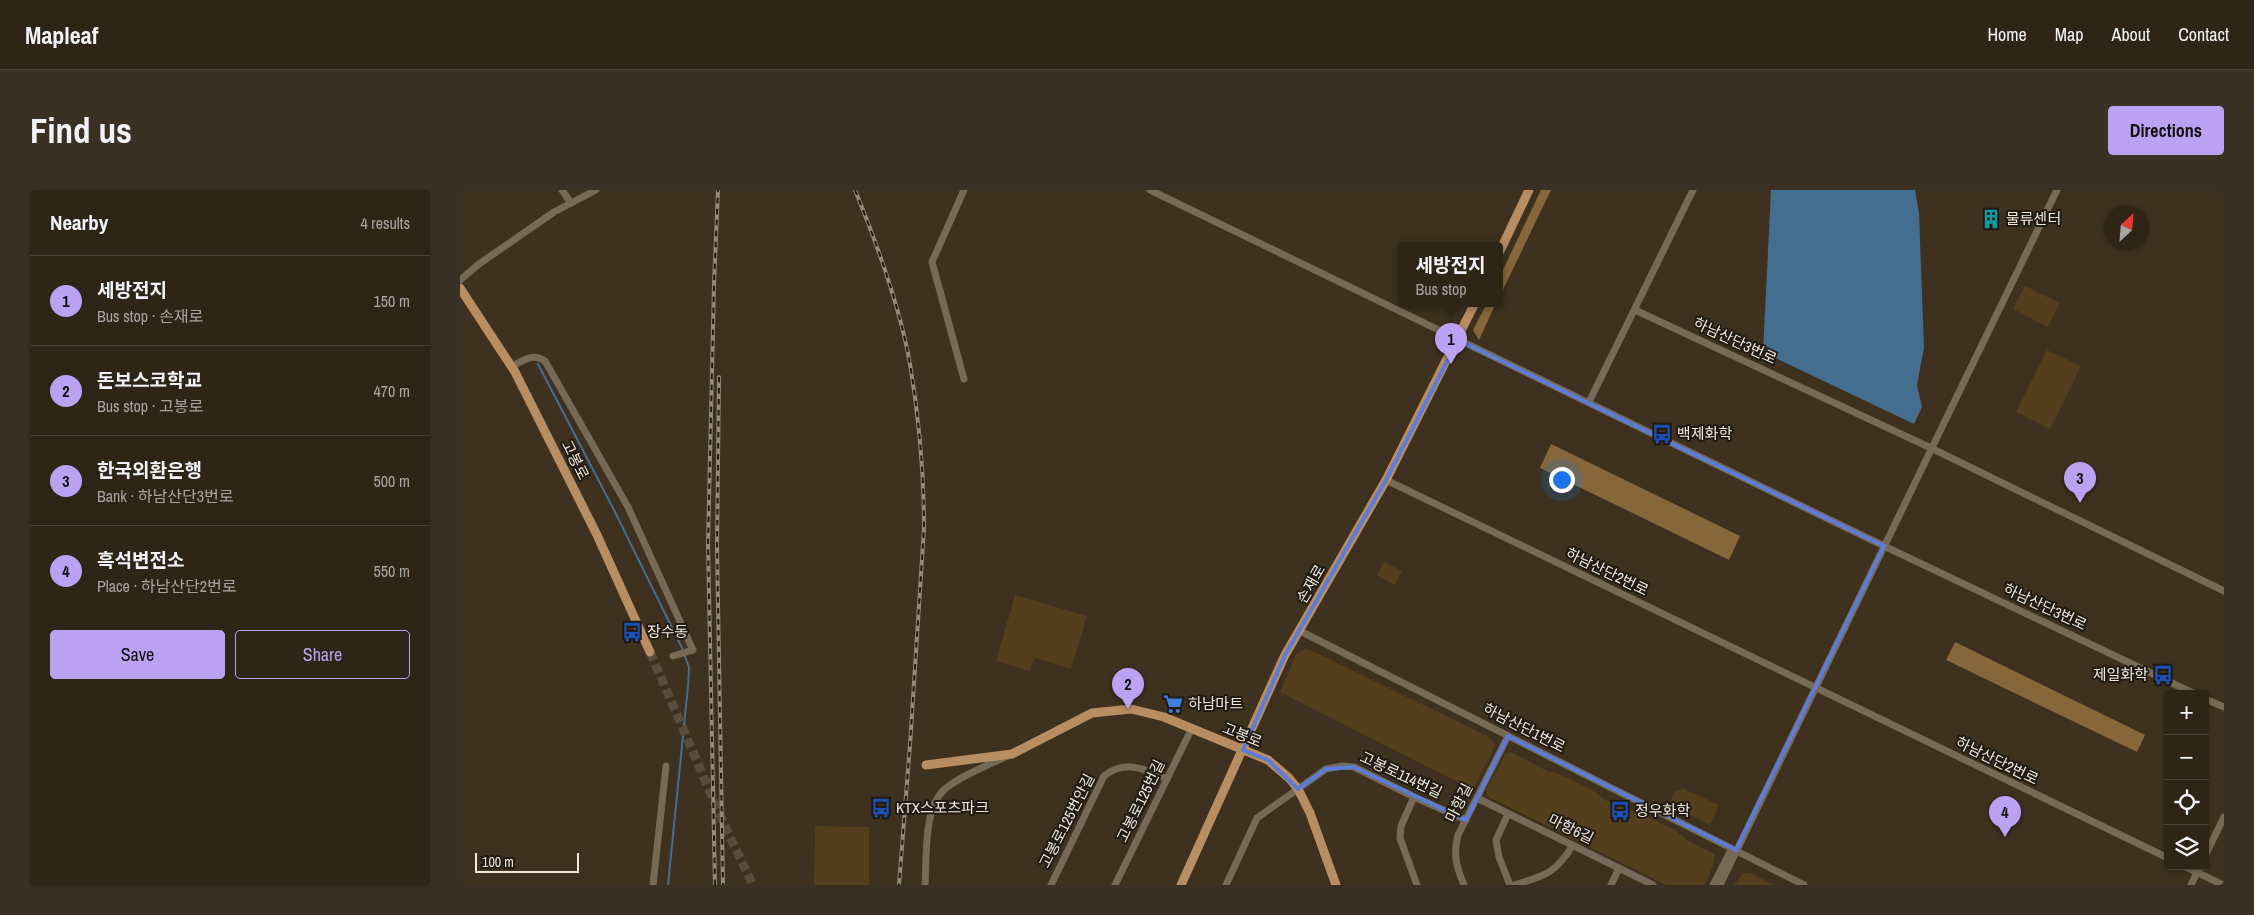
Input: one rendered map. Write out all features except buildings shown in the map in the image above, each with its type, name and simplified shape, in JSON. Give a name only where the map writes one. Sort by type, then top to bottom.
[{"type":"main road","points":[[1503,246],[1529,190]]},
{"type":"main road","name":"고봉로","points":[[460,288],[512,366],[597,536],[650,652]]},
{"type":"main road","name":"손재로","points":[[1181,885],[1284,655],[1300,631],[1386,480],[1473,307]]},
{"type":"main road","name":"고봉로","points":[[926,765],[1012,754],[1073,721],[1105,711],[1136,710],[1164,717],[1268,760],[1298,788],[1310,813],[1336,885]]},
{"type":"street","points":[[562,190],[571,203]]},
{"type":"street","points":[[460,280],[502,248],[571,203],[596,190]]},
{"type":"street","points":[[964,190],[932,262],[964,379]]},
{"type":"street","name":"하남산단3번로","points":[[1150,190],[1884,546],[2187,690]]},
{"type":"street","points":[[1589,402],[1636,310],[1693,190]]},
{"type":"street","points":[[1720,885],[2057,190]]},
{"type":"street","name":"하남산단3번로","points":[[1636,310],[1931,448],[2224,591]]},
{"type":"street","points":[[512,366],[532,357],[545,361],[628,507],[693,650],[675,655]]},
{"type":"street","name":"하남산단2번로","points":[[1386,480],[2164,856]]},
{"type":"street","name":"하남산단1번로","points":[[1300,631],[1804,885]]},
{"type":"street","points":[[2209,701],[2224,708]]},
{"type":"street","name":"고봉로125번길","points":[[1115,885],[1192,728]]},
{"type":"street","name":"마항길","points":[[1464,885],[1455,864],[1454,848],[1508,736]]},
{"type":"street","points":[[925,885],[931,811],[938,797],[950,786],[1012,754]]},
{"type":"street","points":[[652,885],[666,766]]},
{"type":"street","name":"고봉로125번안길","points":[[1051,885],[1104,776],[1122,766],[1140,766],[1167,779]]},
{"type":"street","name":"고봉로114번길","points":[[1226,885],[1257,818],[1326,769],[1354,766],[1466,820]]},
{"type":"street","points":[[1414,796],[1400,826],[1400,838],[1417,885]]},
{"type":"street","name":"마항6길","points":[[1477,798],[1653,885]]},
{"type":"street","points":[[1508,814],[1496,840],[1499,857],[1510,885]]},
{"type":"street","points":[[2209,848],[2224,817]]},
{"type":"street","points":[[1514,885],[1553,871],[1564,860],[1573,845]]},
{"type":"street","points":[[1713,885],[1730,852],[1736,850]]},
{"type":"street","points":[[1611,885],[1619,868]]},
{"type":"street","points":[[2191,885],[2198,870]]},
{"type":"street","points":[[2200,870],[2223,885]]},
{"type":"highlighted area","points":[[1458,340],[1884,546],[1736,850],[1508,736],[1466,820],[1354,767],[1326,769],[1298,789],[1268,760],[1243,750],[1285,655],[1386,480]]},
{"type":"shaded area","points":[[1541,190],[1551,190],[1503,290],[1503,270]]},
{"type":"shaded area","points":[[2025,286],[2060,303],[2048,327],[2013,309]]},
{"type":"shaded area","points":[[1485,307],[1494,307],[1479,340],[1473,330]]},
{"type":"shaded area","points":[[2047,350],[2081,366],[2050,429],[2016,412]]},
{"type":"shaded area","points":[[1551,444],[1740,536],[1729,560],[1540,468]]},
{"type":"shaded area","points":[[1384,562],[1402,571],[1395,585],[1377,576]]},
{"type":"shaded area","points":[[1015,595],[1087,616],[1071,669],[1035,658],[1030,671],[996,661]]},
{"type":"shaded area","points":[[1955,642],[2145,735],[2137,752],[1946,660]]},
{"type":"shaded area","points":[[1305,649],[1315,652],[1487,736],[1494,742],[1495,746],[1473,790],[1280,692],[1296,654]]},
{"type":"shaded area","points":[[1511,752],[1549,772],[1553,771],[1593,790],[1605,800],[1675,830],[1687,840],[1715,854],[1713,866],[1705,885],[1666,885],[1487,796],[1486,790],[1505,754]]},
{"type":"shaded area","points":[[1682,788],[1719,805],[1710,825],[1669,804],[1676,790],[1680,791]]},
{"type":"shaded area","points":[[815,826],[869,827],[869,885],[814,885]]},
{"type":"shaded area","points":[[1743,873],[1751,873],[1774,885],[1734,885]]},
{"type":"water","points":[[1771,190],[1915,190],[1919,213],[1924,348],[1917,385],[1922,407],[1914,424],[1763,352]]},
{"type":"waterway","points":[[538,364],[614,510],[683,650]]},
{"type":"waterway","points":[[668,885],[688,686],[689,667],[684,654]]},
{"type":"tunnel","points":[[650,652],[727,831],[753,885]]},
{"type":"railway","points":[[715,885],[708,544],[718,190]]},
{"type":"railway","points":[[855,190],[887,276],[906,342],[916,405],[922,466],[924,528],[899,885]]},
{"type":"railway","points":[[719,377],[717,547],[723,885]]},
{"type":"place","name":"물류센터","points":[[1991,219]]},
{"type":"place","name":"세방전지","points":[[1451,364]]},
{"type":"place","name":"백제화학","points":[[1662,434]]},
{"type":"place","name":"한국외환은행","points":[[2080,503]]},
{"type":"place","name":"장수동","points":[[632,632]]},
{"type":"place","name":"제일화학","points":[[2163,675]]},
{"type":"place","name":"하남마트","points":[[1173,704]]},
{"type":"place","name":"돈보스코학교","points":[[1128,709]]},
{"type":"place","name":"KTX스포츠파크","points":[[881,808]]},
{"type":"place","name":"정우화학","points":[[1620,811]]},
{"type":"place","name":"흑석변전소","points":[[2005,837]]}]
